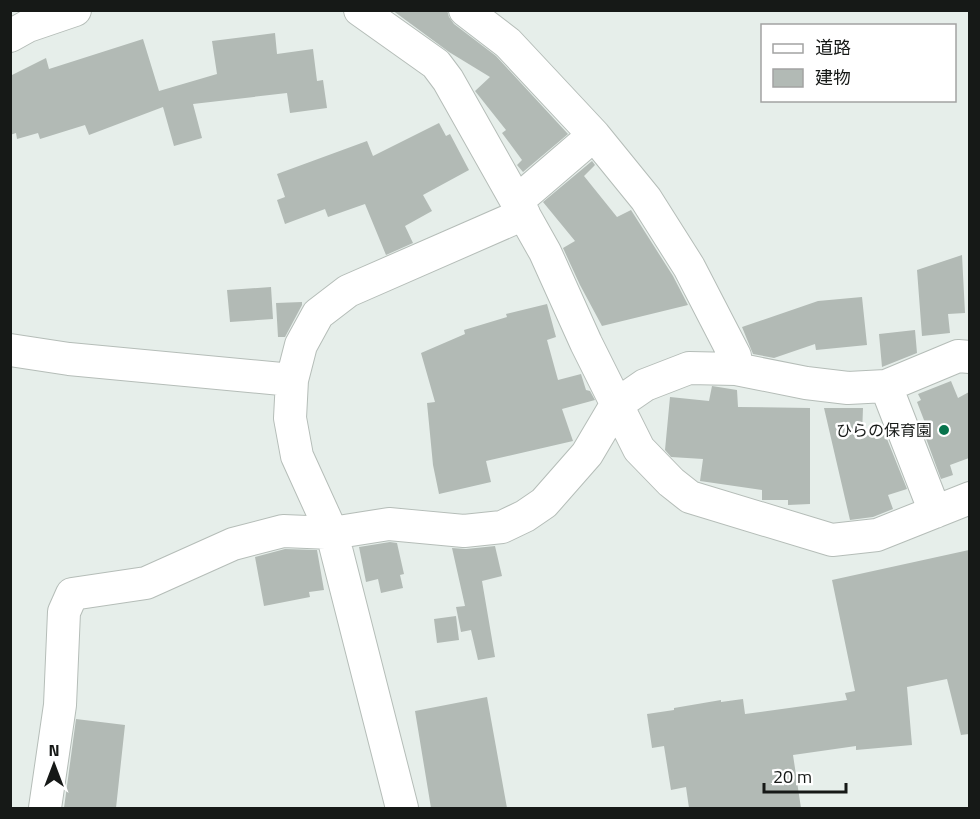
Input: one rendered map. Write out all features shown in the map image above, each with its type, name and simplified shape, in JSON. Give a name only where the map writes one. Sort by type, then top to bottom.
[{"type":"street","points":[[10,36],[28,26],[75,10]]},
{"type":"street","points":[[360,10],[436,64],[448,80],[545,252],[616,405],[639,449],[671,482],[690,497],[832,540],[877,535],[969,498]]},
{"type":"street","points":[[465,10],[508,43],[594,135],[646,200],[689,267],[735,356],[736,369]]},
{"type":"street","points":[[402,808],[332,533],[297,456],[290,418],[291,380],[301,345],[318,314],[348,291],[521,208],[594,135]]},
{"type":"street","points":[[10,350],[69,359],[291,380]]},
{"type":"street","points":[[45,808],[60,705],[64,612],[72,594],[146,583],[233,544],[283,531],[332,533],[389,524],[464,531],[501,527],[525,516],[544,503],[587,454],[616,405],[645,385],[689,368],[736,369],[806,383],[848,388],[886,386],[958,356],[969,357]]},
{"type":"street","points":[[886,386],[936,512]]},
{"type":"building","points":[[392,10],[447,10],[454,24],[496,56],[568,134],[523,172],[517,165],[522,160],[502,133],[506,130],[475,91],[490,77],[449,52]]},
{"type":"building","points":[[275,33],[277,54],[313,49],[317,81],[323,80],[327,108],[290,113],[287,93],[193,104],[202,138],[174,146],[163,107],[89,135],[85,125],[40,139],[38,133],[17,139],[16,133],[10,135],[10,76],[46,58],[49,69],[143,39],[159,91],[217,74],[212,41]]},
{"type":"building","points":[[439,123],[446,136],[450,134],[469,170],[423,195],[432,211],[405,226],[413,243],[386,255],[365,204],[328,217],[325,209],[285,224],[277,200],[285,197],[277,174],[367,141],[373,156]]},
{"type":"building","points":[[592,161],[595,165],[584,176],[617,217],[631,210],[673,276],[688,305],[602,326],[563,248],[575,241],[543,202]]},
{"type":"building","points":[[962,255],[965,313],[948,314],[950,333],[922,336],[917,270]]},
{"type":"building","points":[[271,287],[273,319],[230,322],[227,290]]},
{"type":"building","points":[[862,297],[867,345],[816,350],[815,344],[774,358],[753,354],[742,327],[818,301]]},
{"type":"building","points":[[302,302],[285,337],[278,337],[276,303]]},
{"type":"building","points":[[547,304],[556,337],[547,340],[558,380],[581,374],[586,390],[590,391],[595,400],[562,409],[573,441],[486,461],[491,482],[439,494],[433,465],[427,403],[435,402],[421,353],[465,334],[464,330],[507,317],[506,314]]},
{"type":"building","points":[[915,330],[917,353],[882,367],[879,334]]},
{"type":"building","points":[[951,381],[958,398],[969,392],[969,458],[950,465],[953,475],[941,479],[924,433],[929,433],[917,402],[921,400],[918,394]]},
{"type":"building","points":[[712,386],[737,390],[738,407],[810,408],[810,504],[788,505],[788,500],[762,500],[762,490],[700,481],[703,459],[671,457],[665,450],[670,397],[709,401]]},
{"type":"building","points":[[824,408],[863,408],[862,435],[885,434],[907,489],[888,495],[893,509],[873,517],[850,520]]},
{"type":"building","points":[[397,543],[404,574],[400,575],[403,588],[381,593],[378,579],[366,582],[359,547]]},
{"type":"building","points":[[495,546],[502,576],[482,581],[495,657],[478,660],[471,630],[461,632],[456,607],[465,606],[452,548]]},
{"type":"building","points":[[285,549],[317,550],[324,590],[309,592],[310,597],[264,606],[255,557]]},
{"type":"building","points":[[969,550],[969,734],[961,735],[947,679],[907,687],[912,745],[856,750],[856,746],[793,755],[801,808],[689,808],[686,787],[671,790],[664,746],[652,748],[647,714],[721,700],[721,702],[743,699],[745,714],[847,700],[845,693],[855,691],[832,580]]},
{"type":"building","points":[[456,616],[459,640],[437,643],[434,619]]},
{"type":"building","points":[[487,697],[507,808],[431,808],[415,711]]},
{"type":"building","points":[[76,719],[125,725],[116,808],[64,808]]},
{"type":"place","name":"ひらの保育園","points":[[944,430]]}]
